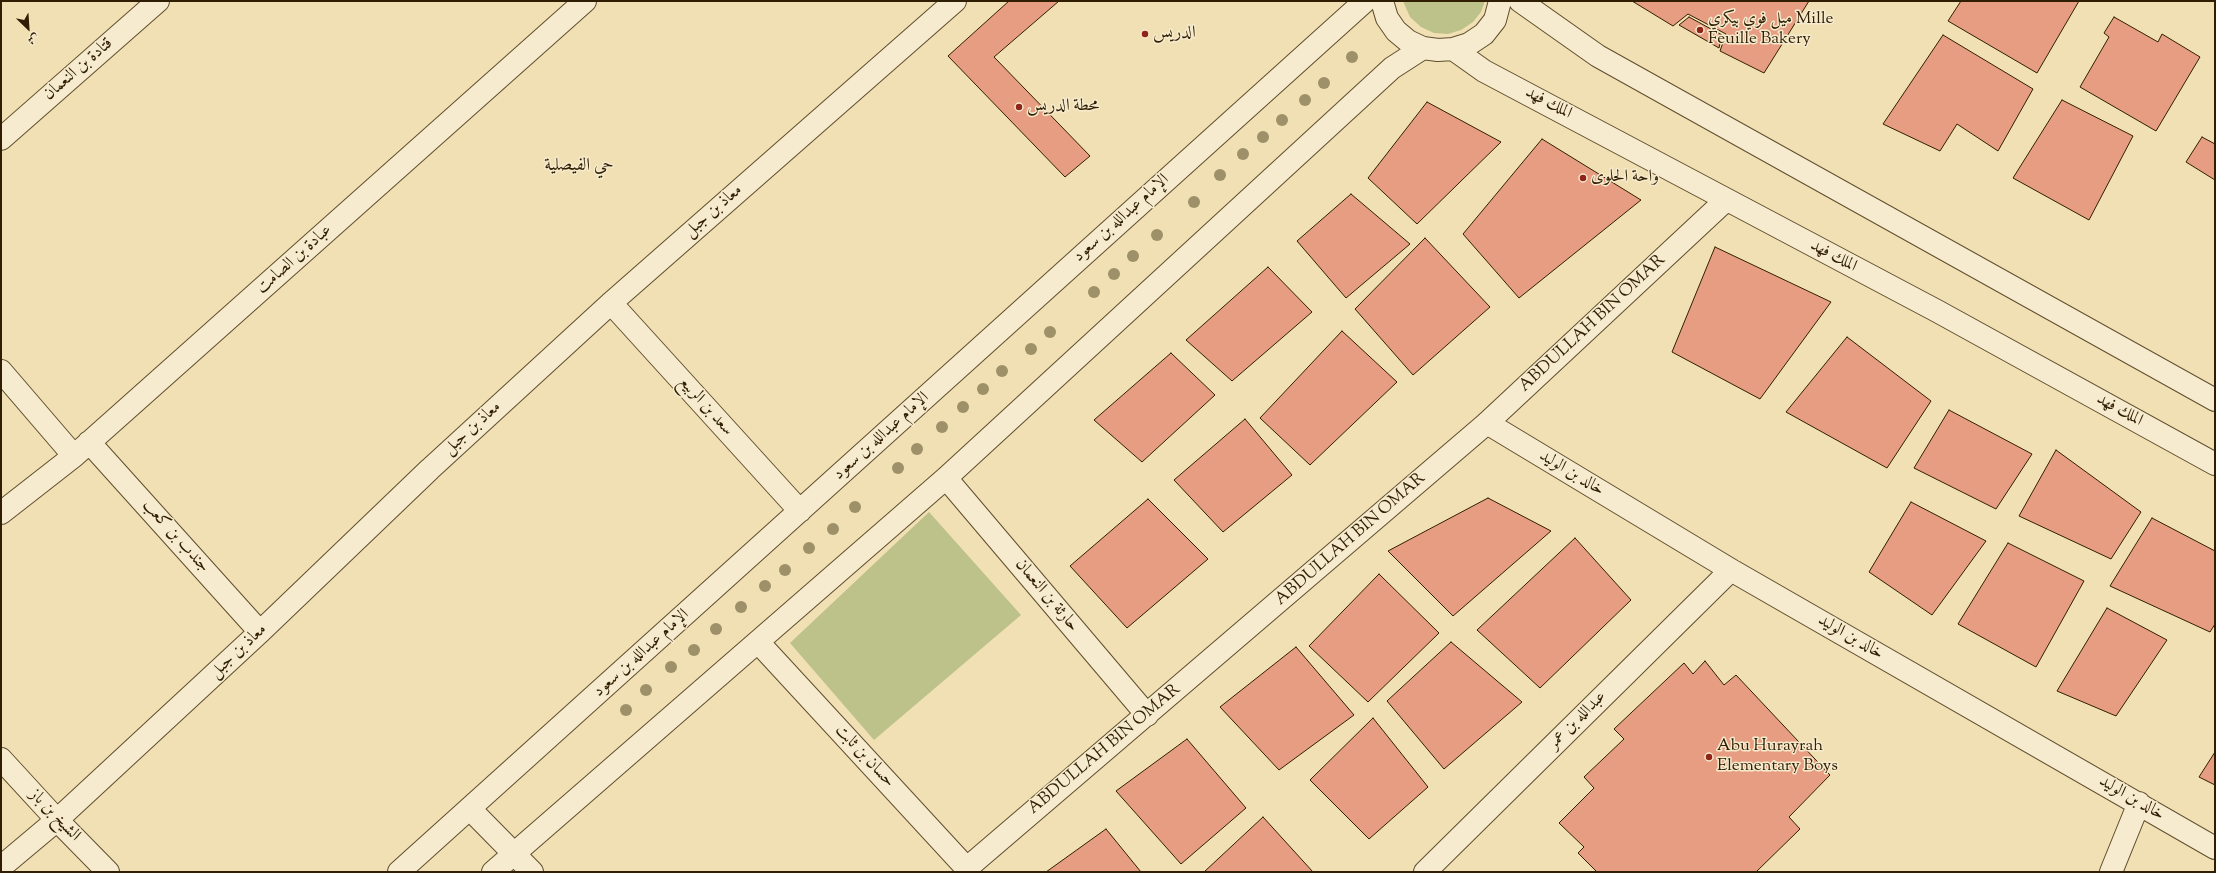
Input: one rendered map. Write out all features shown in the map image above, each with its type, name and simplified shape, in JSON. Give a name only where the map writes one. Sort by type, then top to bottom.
[{"type":"street","name":"قتادة بن النعمان","points":[[1,139],[158,1]]},
{"type":"street","name":"عبادة بن الصامت","points":[[1,513],[82,449],[585,1]]},
{"type":"street","name":"معاذ بن جبل","points":[[1,867],[57,820],[260,632],[430,469],[610,303],[955,1]]},
{"type":"street","name":"الإمام عبدالله بن سعود","points":[[399,872],[1365,1]]},
{"type":"street","points":[[1382,1],[1387,18],[1396,31],[1408,41],[1423,48],[1438,50],[1452,50],[1470,44],[1484,34],[1494,20],[1500,1]]},
{"type":"street","points":[[1520,1],[1598,56],[2215,400]]},
{"type":"street","points":[[493,872],[946,478],[1392,68],[1423,48]]},
{"type":"street","name":"الملك فهد","points":[[1452,50],[1484,71],[1937,311],[2215,464]]},
{"type":"street","name":"ABDULLAH BIN OMAR","points":[[968,870],[1146,715],[1488,424],[1726,200]]},
{"type":"street","name":"سعد بن الربيع","points":[[610,303],[800,510]]},
{"type":"street","name":"جندب بن كعب","points":[[1,371],[82,449],[260,632]]},
{"type":"street","name":"خالد بن الوليد","points":[[1488,424],[1731,570],[2215,848]]},
{"type":"street","name":"حارثة بن النعمان","points":[[946,478],[1146,715]]},
{"type":"street","name":"عبدالله بن عمر","points":[[1425,872],[1731,570]]},
{"type":"street","name":"حسان بن ثابت","points":[[758,642],[968,870]]},
{"type":"street","name":"الشيخ بن باز","points":[[1,759],[57,820],[108,872]]},
{"type":"street","points":[[2111,872],[2139,804]]},
{"type":"street","points":[[470,809],[532,872]]},
{"type":"green space","points":[[1403,1],[1485,1],[1481,12],[1473,22],[1461,30],[1448,34],[1434,33],[1421,27],[1410,17]]},
{"type":"green space","points":[[929,512],[1021,615],[874,740],[790,643]]},
{"type":"building","name":"محطة الدريس","points":[[1009,1],[1059,1],[994,57],[1090,156],[1065,177],[948,56]]},
{"type":"building","points":[[1632,1],[1809,1],[1764,73],[1720,51],[1726,34],[1688,14],[1673,26]]},
{"type":"building","points":[[1961,1],[2079,1],[2037,73],[1948,21]]},
{"type":"building","name":"ميل فوي بيكري Mille Feuille Bakery","points":[[1689,17],[1722,35],[1719,48],[1679,25]]},
{"type":"building","points":[[2114,17],[2158,42],[2162,34],[2200,57],[2156,131],[2080,87],[2109,37],[2104,33]]},
{"type":"building","points":[[1943,35],[2033,89],[1998,151],[1957,124],[1940,151],[1883,124]]},
{"type":"building","points":[[2062,100],[2133,136],[2089,220],[2013,178]]},
{"type":"building","points":[[1427,102],[1501,142],[1417,224],[1368,178]]},
{"type":"building","points":[[2202,137],[2215,144],[2215,180],[2186,162]]},
{"type":"building","points":[[1542,139],[1641,200],[1519,298],[1463,234]]},
{"type":"building","points":[[1351,194],[1410,244],[1346,298],[1297,241]]},
{"type":"building","points":[[1425,238],[1490,307],[1413,375],[1355,309]]},
{"type":"building","points":[[1715,247],[1831,302],[1760,399],[1672,352]]},
{"type":"building","points":[[1268,267],[1312,312],[1232,381],[1186,340]]},
{"type":"building","points":[[1342,331],[1397,382],[1310,465],[1260,418]]},
{"type":"building","points":[[1847,337],[1931,401],[1887,468],[1786,412]]},
{"type":"building","points":[[1171,353],[1215,395],[1142,462],[1094,420]]},
{"type":"building","points":[[1949,410],[2032,454],[1996,509],[1914,468]]},
{"type":"building","points":[[1245,419],[1292,475],[1223,532],[1174,480]]},
{"type":"building","points":[[2056,450],[2141,512],[2111,559],[2019,516]]},
{"type":"building","points":[[1488,498],[1551,531],[1453,616],[1388,551]]},
{"type":"building","points":[[1148,499],[1208,559],[1127,628],[1070,566]]},
{"type":"building","points":[[1911,502],[1986,541],[1932,615],[1869,572]]},
{"type":"building","points":[[2152,518],[2215,551],[2215,624],[2210,632],[2110,586]]},
{"type":"building","points":[[1575,538],[1631,600],[1540,688],[1477,630]]},
{"type":"building","points":[[2008,543],[2084,581],[2036,667],[1958,624]]},
{"type":"building","points":[[1379,574],[1439,633],[1368,702],[1309,646]]},
{"type":"building","points":[[2107,608],[2167,640],[2116,716],[2057,691]]},
{"type":"building","points":[[1451,642],[1522,702],[1444,769],[1387,701]]},
{"type":"building","points":[[1296,647],[1354,715],[1279,770],[1220,707]]},
{"type":"building","name":"Abu Hurayrah Elementary Boys","points":[[1705,661],[1724,685],[1736,675],[1830,775],[1789,817],[1800,829],[1756,872],[1597,872],[1578,853],[1584,847],[1559,823],[1594,788],[1584,777],[1624,739],[1614,729],[1684,663],[1693,674]]},
{"type":"building","points":[[1373,718],[1428,787],[1369,839],[1310,780]]},
{"type":"building","points":[[1187,739],[1246,808],[1181,864],[1116,791]]},
{"type":"building","points":[[2215,752],[2215,785],[2199,777]]},
{"type":"building","points":[[1263,817],[1313,872],[1204,872]]},
{"type":"building","points":[[1106,829],[1141,872],[1046,872]]},
{"type":"place","name":"ميل فوي بيكري Mille Feuille Bakery","points":[[1700,30]]},
{"type":"place","name":"الدريس","points":[[1145,34]]},
{"type":"place","name":"محطة الدريس","points":[[1019,107]]},
{"type":"place","name":"واحة الحلوى","points":[[1583,178]]},
{"type":"place","name":"Abu Hurayrah Elementary Boys","points":[[1709,757]]},
{"type":"district","name":"حي الفيصلية","points":[[579,167]]}]
